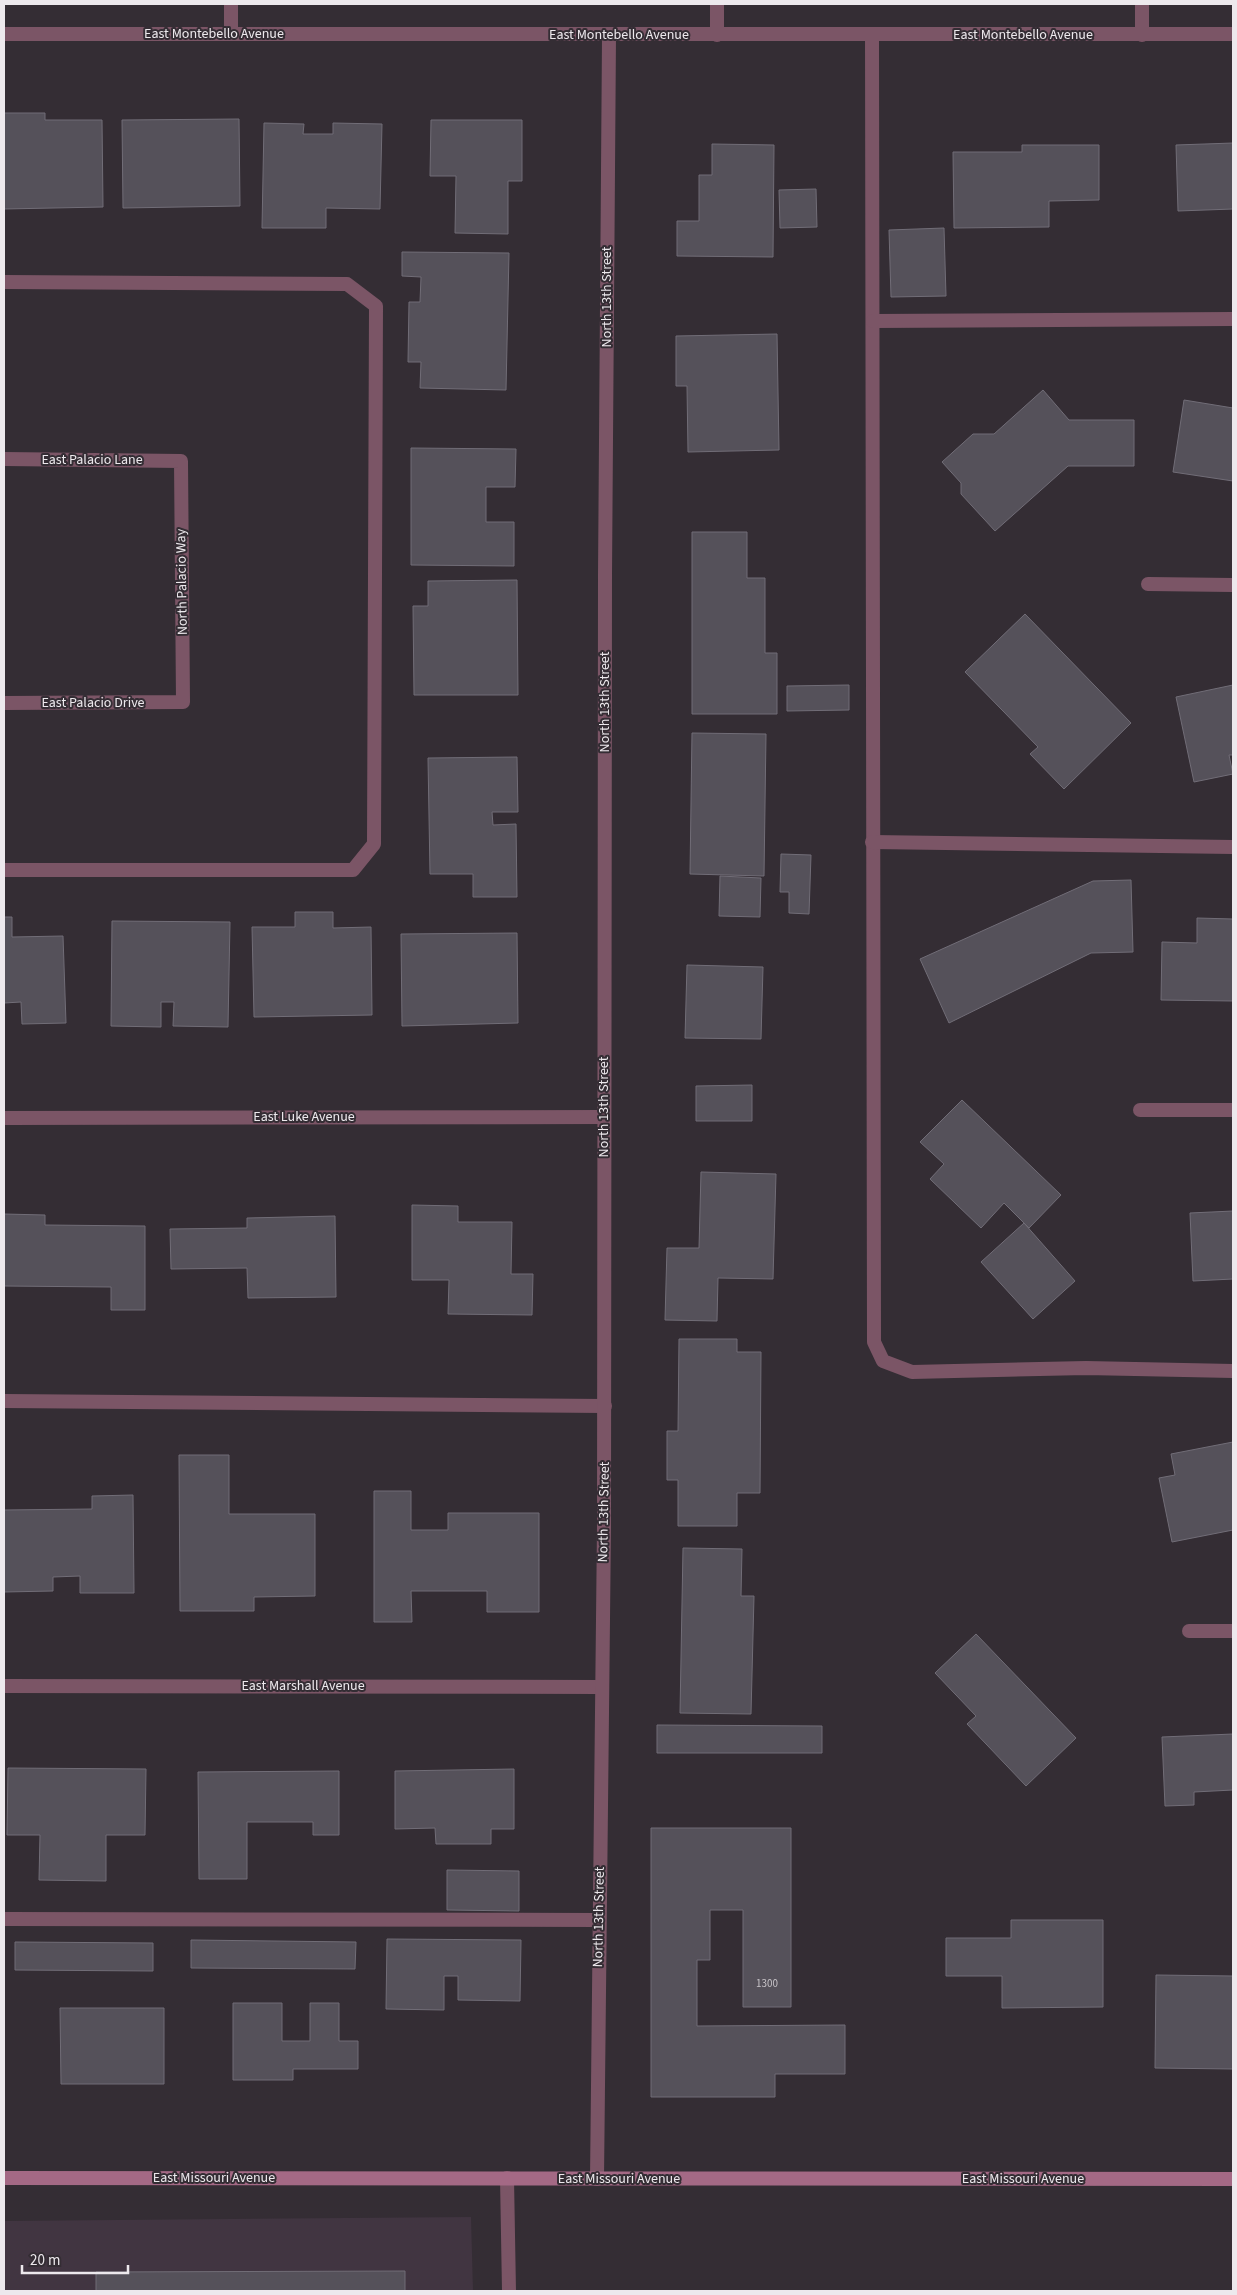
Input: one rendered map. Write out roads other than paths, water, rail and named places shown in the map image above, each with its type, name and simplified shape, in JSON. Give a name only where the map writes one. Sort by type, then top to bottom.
[{"type":"main road","name":"East Missouri Avenue","points":[[4,2178],[1233,2179]]},
{"type":"street","points":[[231,4],[231,34]]},
{"type":"street","points":[[717,4],[717,35]]},
{"type":"street","points":[[1142,4],[1142,35]]},
{"type":"street","name":"East Montebello Avenue","points":[[4,34],[609,36],[1233,34]]},
{"type":"street","points":[[872,34],[874,1342],[883,1361],[912,1372],[1086,1368],[1233,1371]]},
{"type":"street","name":"North 13th Street","points":[[597,2179],[605,1406],[604,1117],[609,36]]},
{"type":"street","points":[[4,282],[347,284],[376,306],[374,844],[353,870],[4,870]]},
{"type":"street","points":[[873,320],[1233,319]]},
{"type":"street","name":"East Palacio Lane","points":[[4,460],[181,461]]},
{"type":"street","name":"North Palacio Way","points":[[181,461],[183,702]]},
{"type":"street","points":[[1148,584],[1233,585]]},
{"type":"street","name":"East Palacio Drive","points":[[4,703],[183,702]]},
{"type":"street","points":[[872,842],[1233,847]]},
{"type":"street","points":[[1140,1110],[1233,1110]]},
{"type":"street","name":"East Luke Avenue","points":[[4,1118],[604,1117]]},
{"type":"street","points":[[4,1401],[605,1406]]},
{"type":"street","points":[[1189,1631],[1233,1631]]},
{"type":"street","name":"East Marshall Avenue","points":[[4,1686],[601,1687]]},
{"type":"street","points":[[4,1919],[599,1920]]},
{"type":"street","points":[[508,2178],[509,2291]]}]
